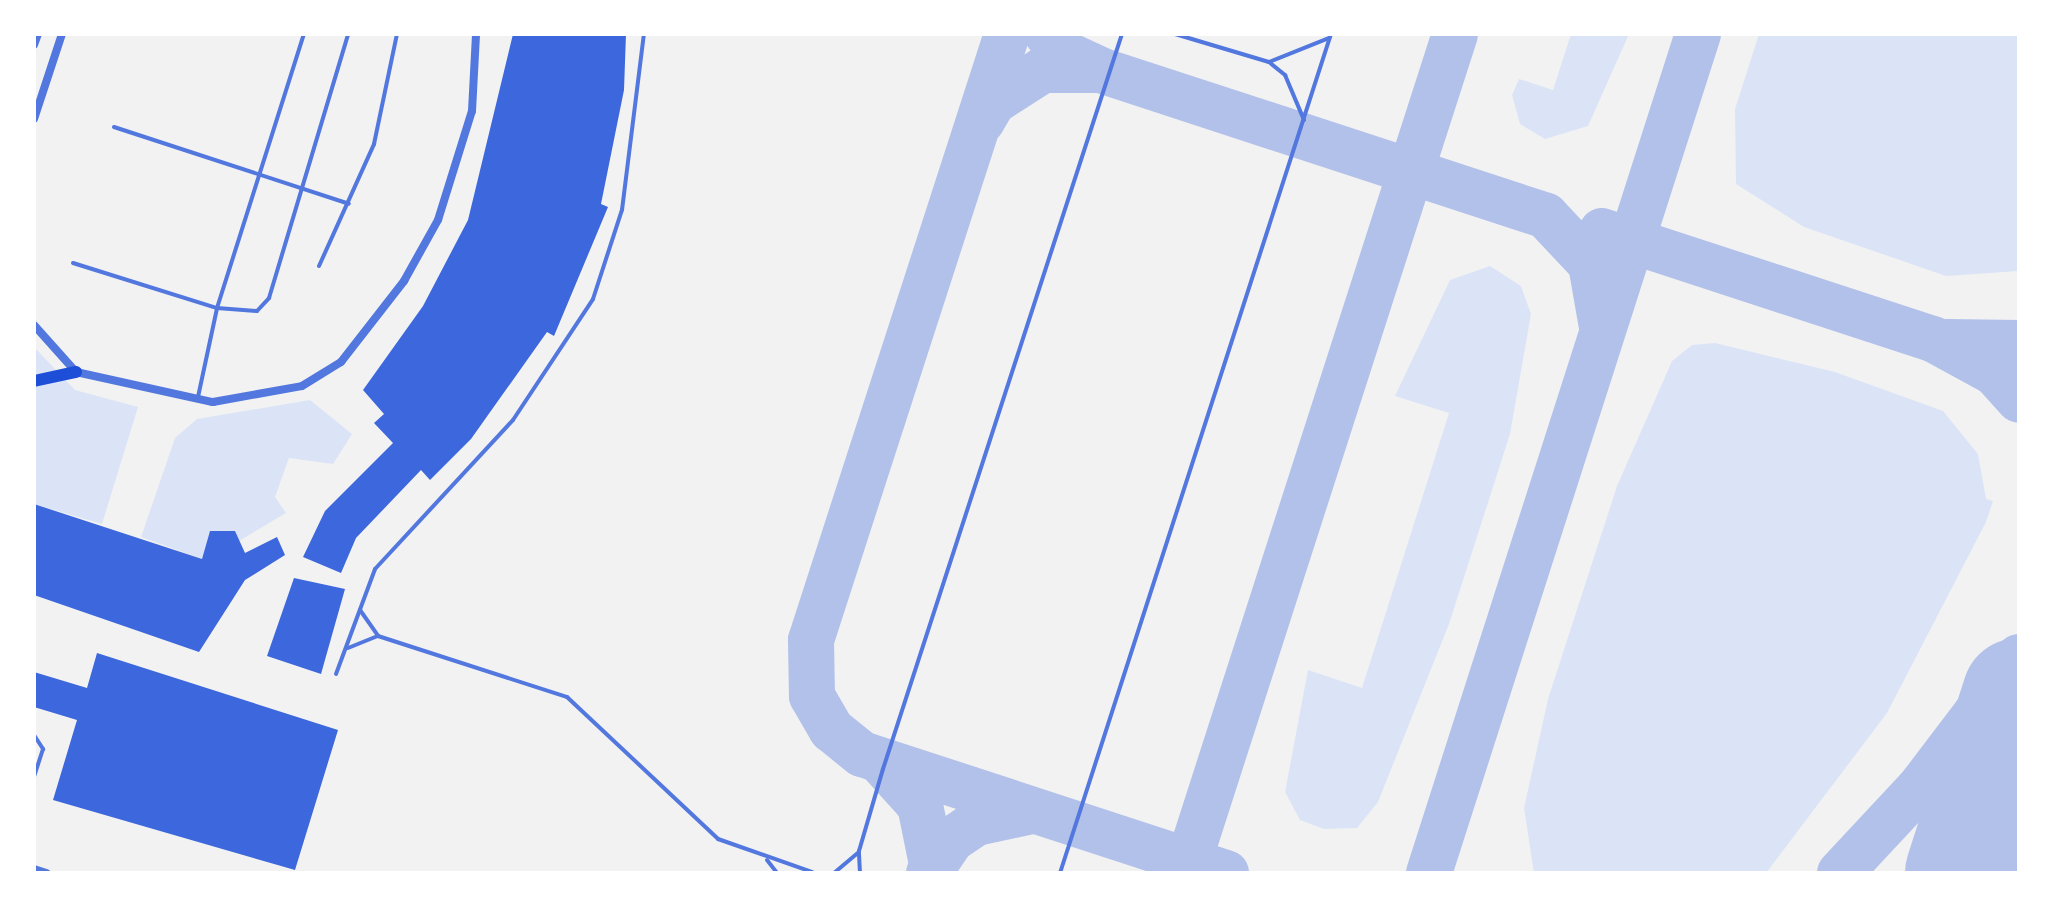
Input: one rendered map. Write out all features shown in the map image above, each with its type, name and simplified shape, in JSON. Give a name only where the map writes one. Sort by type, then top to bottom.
[{"type":"main road","points":[[34,381],[76,372]]},
{"type":"street","points":[[34,45],[38,34]]},
{"type":"street","points":[[34,119],[62,34]]},
{"type":"street","points":[[34,325],[76,372],[198,400],[302,386],[341,362],[376,322],[438,220],[460,163],[476,34]]},
{"type":"street","points":[[34,869],[46,873]]},
{"type":"lane","points":[[198,400],[217,308],[304,34]]},
{"type":"lane","points":[[73,263],[217,308],[251,315],[264,305],[348,34]]},
{"type":"lane","points":[[319,266],[349,204],[378,132],[397,34]]},
{"type":"lane","points":[[336,674],[360,609],[395,541],[513,420],[593,299],[622,210],[644,34]]},
{"type":"lane","points":[[860,873],[859,851],[1122,34]]},
{"type":"lane","points":[[1175,34],[1269,62],[1285,75],[1304,120]]},
{"type":"lane","points":[[1269,62],[1331,35]]},
{"type":"lane","points":[[1060,873],[1331,35]]},
{"type":"lane","points":[[114,127],[349,204]]},
{"type":"lane","points":[[360,609],[378,636],[567,697],[718,839],[812,873]]},
{"type":"lane","points":[[345,650],[378,636]]},
{"type":"lane","points":[[34,735],[43,749],[34,776]]},
{"type":"lane","points":[[834,873],[859,851]]},
{"type":"lane","points":[[766,858],[777,873]]},
{"type":"shaded area","points":[[1571,34],[1629,34],[1588,126],[1545,139],[1520,124],[1512,95],[1519,79],[1553,90]]},
{"type":"shaded area","points":[[1759,34],[2019,34],[2019,271],[1946,276],[1804,227],[1736,184],[1735,109]]},
{"type":"shaded area","points":[[1490,266],[1521,286],[1531,314],[1510,434],[1449,624],[1378,802],[1357,828],[1324,829],[1300,820],[1285,792],[1308,670],[1362,688],[1449,413],[1395,396],[1450,280]]},
{"type":"shaded area","points":[[1715,343],[1835,372],[1943,411],[1978,454],[1986,499],[1993,501],[1986,522],[1887,713],[1766,873],[1534,873],[1524,808],[1548,699],[1617,486],[1672,361],[1692,345]]},
{"type":"shaded area","points":[[34,347],[75,390],[138,407],[102,524],[34,504]]},
{"type":"shaded area","points":[[310,400],[352,434],[333,464],[289,458],[275,497],[286,513],[239,541],[234,531],[210,532],[202,559],[141,537],[175,438],[197,419]]},
{"type":"building","points":[[513,34],[626,34],[624,90],[601,204],[608,207],[554,336],[547,332],[471,439],[430,480],[421,470],[356,538],[341,573],[303,557],[325,511],[393,443],[374,423],[384,414],[363,390],[423,306],[468,220]]},
{"type":"building","points":[[34,504],[202,559],[210,531],[235,531],[245,553],[277,537],[285,555],[245,580],[199,652],[34,595]]},
{"type":"building","points":[[294,578],[345,589],[321,674],[267,656]]},
{"type":"building","points":[[97,653],[338,730],[295,870],[53,800],[77,720],[34,707],[34,672],[87,688]]},
{"type":"taxiway","points":[[1007,34],[811,640],[812,696],[832,730],[862,754],[1226,873]]},
{"type":"taxiway","points":[[1047,34],[1064,53],[1100,70],[1546,216],[1591,264],[1602,327]]},
{"type":"taxiway","points":[[1185,873],[1455,34]]},
{"type":"taxiway","points":[[1429,873],[1698,34]]},
{"type":"taxiway","points":[[982,121],[993,102],[1043,70],[1097,70]]},
{"type":"taxiway","points":[[1602,231],[1933,339],[1995,373],[2019,400]]},
{"type":"taxiway","points":[[1947,342],[2019,343]]},
{"type":"taxiway","points":[[1840,873],[1921,786],[2019,657]]},
{"type":"taxiway","points":[[882,763],[920,805],[932,864]]},
{"type":"taxiway","points":[[929,873],[951,840],[976,823],[1032,811]]},
{"type":"runway","points":[[1962,873],[2019,695]]}]
